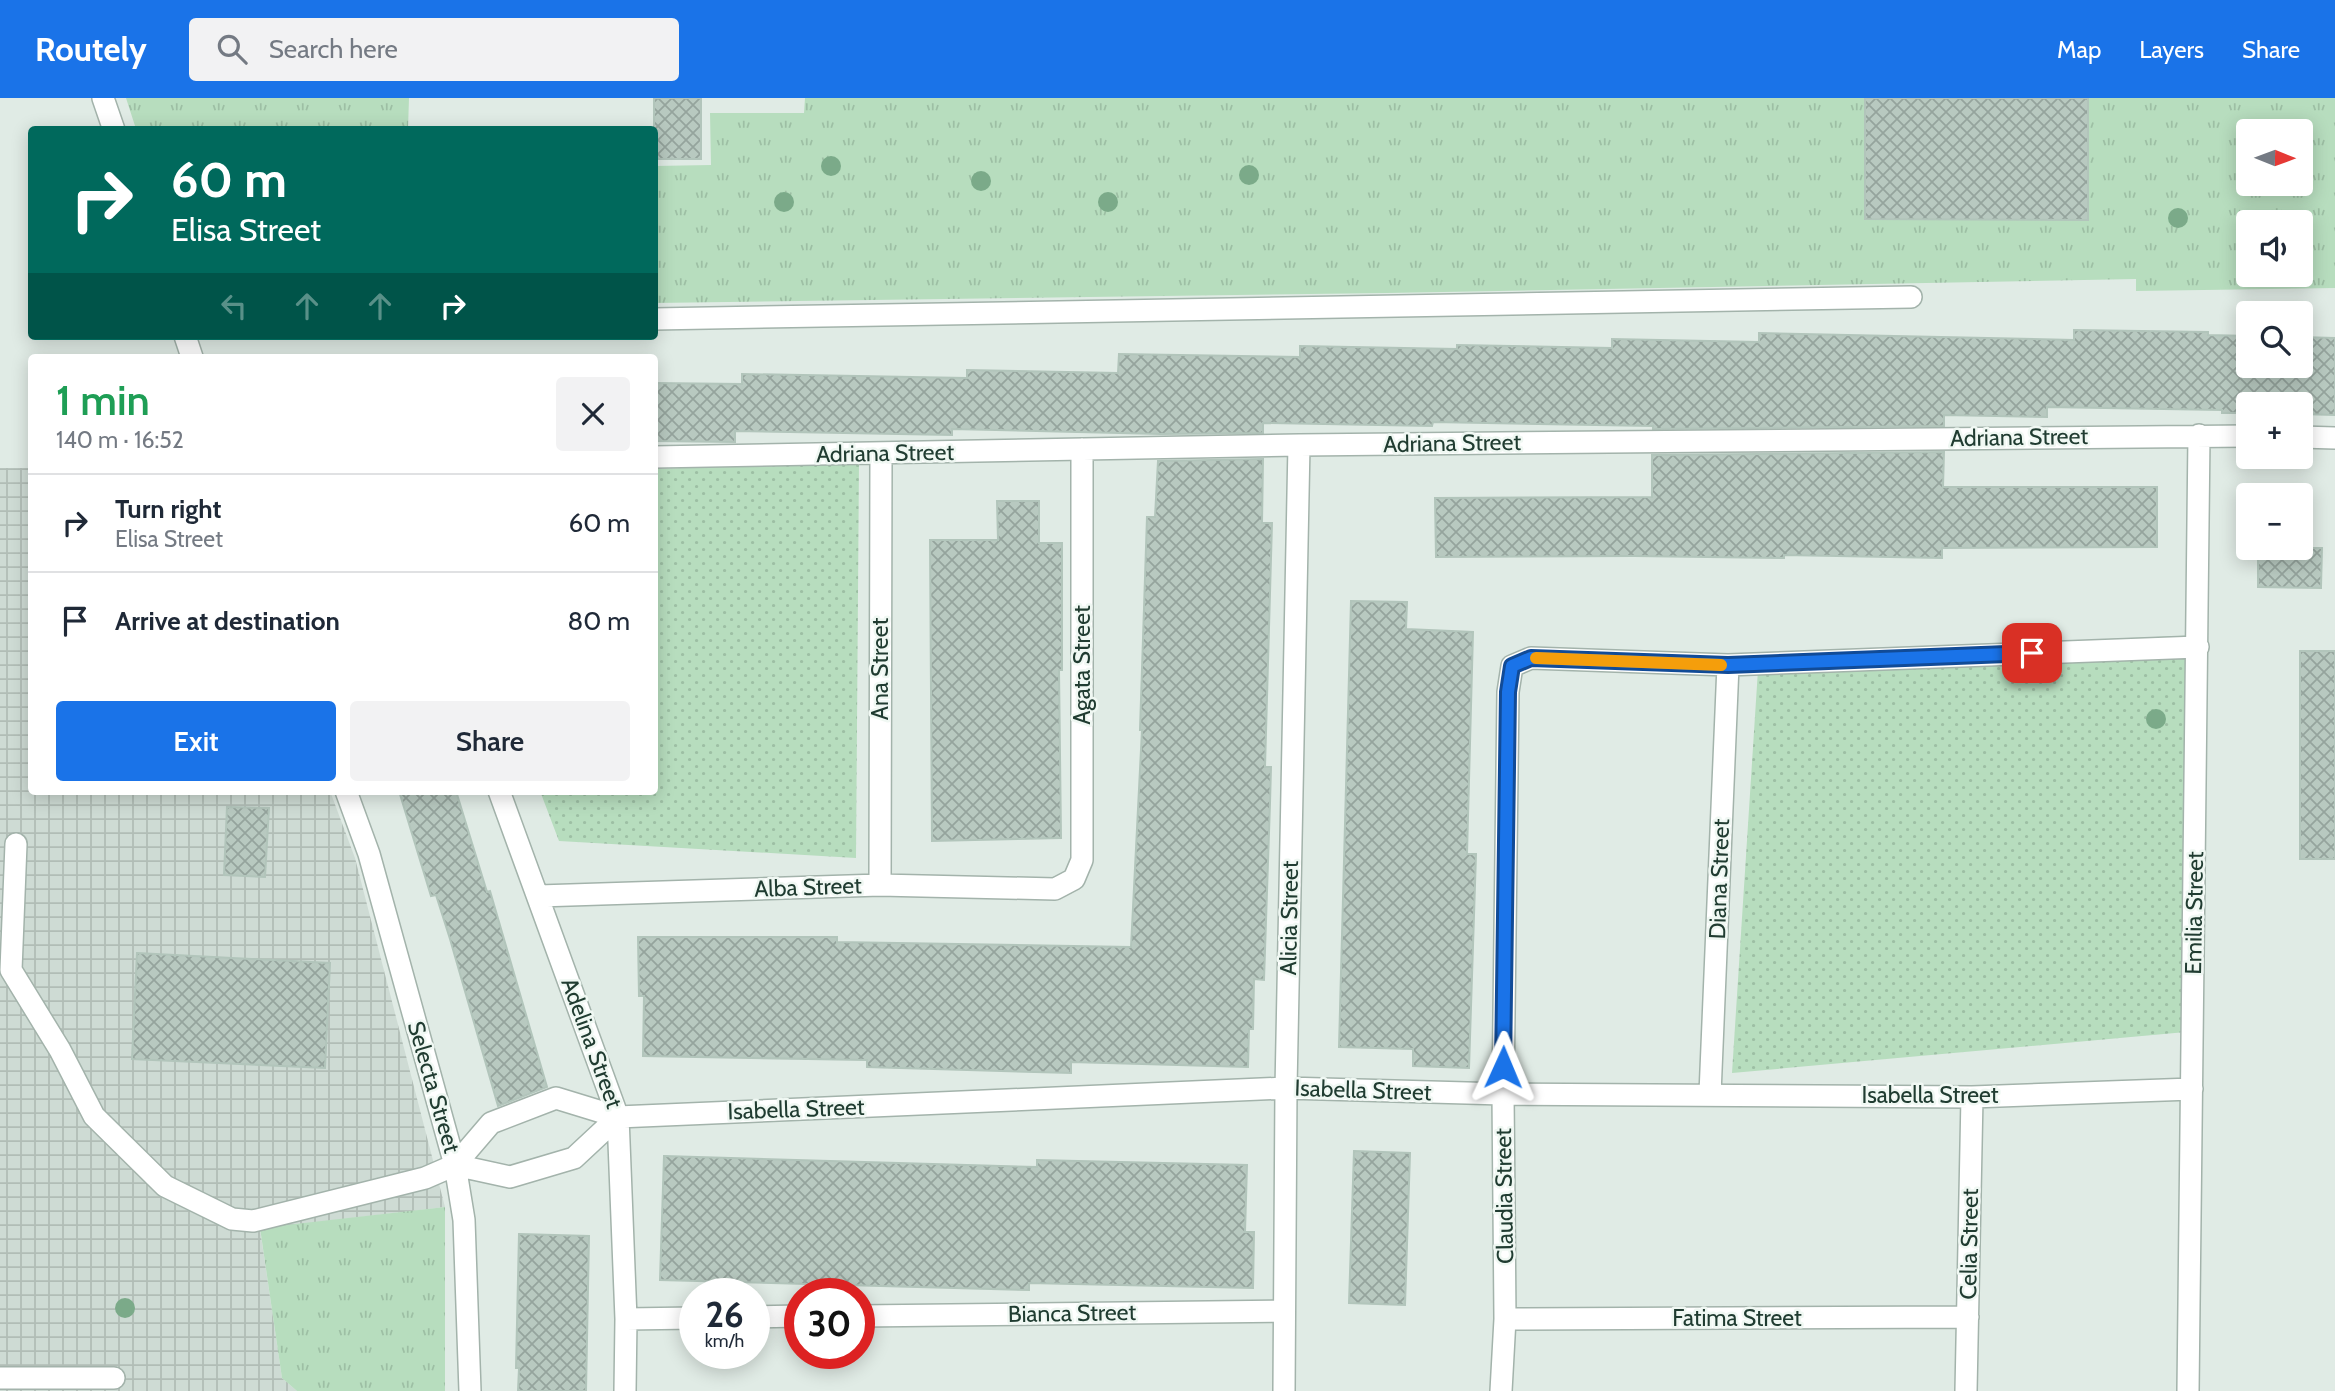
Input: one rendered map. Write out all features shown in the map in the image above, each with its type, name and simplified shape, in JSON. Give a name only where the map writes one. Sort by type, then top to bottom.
[{"type":"street","points":[[103,98],[113,126]]},
{"type":"street","points":[[658,319],[1911,297]]},
{"type":"street","name":"Emilia Street","points":[[2188,1391],[2199,435]]},
{"type":"street","name":"Adriana Street","points":[[658,457],[1299,445],[2236,436]]},
{"type":"street","points":[[2313,438],[2335,438]]},
{"type":"street","name":"Alicia Street","points":[[1284,1391],[1286,1088],[1299,445]]},
{"type":"street","name":"Agata Street","points":[[1074,879],[1082,860],[1082,449]]},
{"type":"street","name":"Ana Street","points":[[880,885],[881,453]]},
{"type":"street","points":[[1728,665],[2198,647]]},
{"type":"street","name":"Claudia Street","points":[[1501,1391],[1505,1319],[1503,1094],[1508,692],[1512,666],[1531,658],[1728,665]]},
{"type":"street","name":"Diana Street","points":[[1710,1094],[1728,665]]},
{"type":"street","name":"Selecta Street","points":[[347,795],[369,854],[455,1165],[464,1220],[470,1391]]},
{"type":"street","name":"Adelina Street","points":[[501,795],[618,1116],[625,1391]]},
{"type":"street","points":[[16,844],[5,970],[60,1050],[94,1116],[164,1186],[208,1209],[232,1219],[253,1221],[425,1178],[455,1165],[510,1178],[574,1158],[618,1116]]},
{"type":"street","name":"Alba Street","points":[[539,896],[880,885],[1055,889],[1074,879]]},
{"type":"street","name":"Isabella Street","points":[[455,1165],[491,1123],[556,1098],[618,1116],[1286,1088],[1503,1094],[1972,1097],[2192,1089]]},
{"type":"street","name":"Celia Street","points":[[1966,1391],[1972,1097]]},
{"type":"street","name":"Bianca Street","points":[[875,1316],[1284,1311]]},
{"type":"street","name":"Fatima Street","points":[[1505,1319],[1968,1317]]},
{"type":"street","points":[[625,1319],[679,1318]]},
{"type":"street","points":[[0,1378],[114,1378]]},
{"type":"shaded area","points":[[0,468],[28,468],[28,795],[331,795],[355,858],[445,1207],[260,1229],[282,1378],[297,1391],[0,1391]]},
{"type":"green space","points":[[126,98],[409,98],[408,126],[135,126]]},
{"type":"green space","points":[[805,98],[2335,98],[2335,288],[2136,291],[2136,279],[658,303],[658,166],[711,165],[710,113],[804,113]]},
{"type":"green space","points":[[859,461],[856,858],[559,841],[542,795],[658,795],[658,469]]},
{"type":"green space","points":[[2202,635],[2186,1032],[1732,1073],[1759,654]]},
{"type":"green space","points":[[445,1207],[445,1391],[297,1391],[282,1378],[260,1228]]},
{"type":"building","points":[[654,98],[701,98],[701,159],[658,159],[658,126],[654,126]]},
{"type":"building","points":[[1865,98],[2088,98],[2088,220],[1865,219]]},
{"type":"building","points":[[2074,330],[2208,332],[2208,335],[2236,336],[2236,378],[2313,378],[2313,337],[2335,338],[2335,415],[2313,414],[2313,392],[2236,392],[2236,413],[2222,413],[2222,410],[2047,407],[2047,417],[1944,415],[1944,426],[1653,429],[1653,426],[1433,422],[1432,426],[1263,423],[1263,433],[1160,434],[952,429],[952,435],[735,431],[735,442],[658,441],[658,383],[742,384],[742,374],[967,378],[967,370],[1118,373],[1119,354],[1300,357],[1300,346],[1612,348],[1612,339],[1759,342],[1759,333],[2074,340]]},
{"type":"building","points":[[1944,452],[1943,487],[2157,487],[2157,547],[1942,548],[1942,558],[1784,555],[1784,558],[1436,557],[1435,498],[1652,497],[1652,455]]},
{"type":"building","points":[[1263,459],[1262,523],[1272,523],[1265,767],[1271,767],[1264,980],[1254,979],[1253,1029],[1249,1029],[1248,1067],[1071,1062],[1071,1073],[867,1067],[867,1060],[643,1056],[644,996],[639,996],[638,937],[837,937],[837,942],[1131,947],[1142,730],[1147,517],[1155,517],[1158,461]]},
{"type":"building","points":[[997,501],[1039,501],[1039,543],[1062,543],[1062,670],[1059,670],[1061,838],[932,841],[930,540],[998,540]]},
{"type":"building","points":[[2313,548],[2322,548],[2321,588],[2258,587],[2258,560],[2313,560]]},
{"type":"building","points":[[1351,601],[1407,602],[1406,629],[1473,632],[1467,854],[1476,854],[1469,1068],[1413,1066],[1413,1049],[1339,1047]]},
{"type":"building","points":[[2300,651],[2335,651],[2335,859],[2300,859]]},
{"type":"building","points":[[400,795],[457,795],[487,892],[490,891],[547,1087],[498,1106],[436,895],[431,896]]},
{"type":"building","points":[[227,807],[269,808],[265,877],[224,875]]},
{"type":"building","points":[[137,953],[330,963],[325,1068],[132,1059]]},
{"type":"building","points":[[1354,1151],[1410,1153],[1405,1305],[1349,1303]]},
{"type":"building","points":[[664,1156],[1037,1167],[1037,1160],[1247,1165],[1245,1232],[1254,1232],[1253,1288],[1029,1283],[1029,1290],[875,1286],[875,1278],[784,1278],[784,1283],[770,1283],[770,1278],[660,1280]]},
{"type":"building","points":[[519,1234],[589,1236],[586,1391],[518,1391],[519,1368],[516,1368]]},
{"type":"slow traffic","points":[[1536,658],[1721,665]]},
{"type":"route","points":[[1503,1067],[1508,692],[1512,666],[1531,658],[1728,665],[2032,653]]}]
